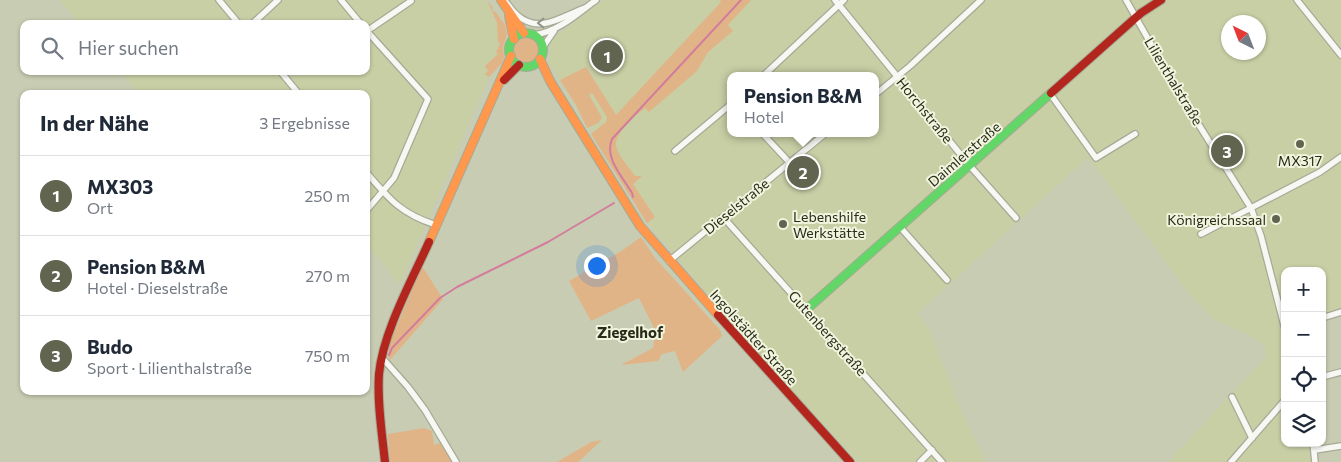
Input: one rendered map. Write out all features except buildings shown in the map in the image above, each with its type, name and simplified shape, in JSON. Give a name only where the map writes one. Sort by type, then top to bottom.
[{"type":"street","points":[[219,0],[236,20]]},
{"type":"street","points":[[256,20],[278,0]]},
{"type":"street","points":[[341,0],[358,20]]},
{"type":"street","points":[[370,28],[411,0]]},
{"type":"street","points":[[502,0],[520,17],[529,22],[539,24],[557,21],[585,8]]},
{"type":"street","points":[[502,0],[508,12],[524,33],[534,35],[546,33],[556,28],[596,0]]},
{"type":"street","points":[[879,92],[981,0]]},
{"type":"street","name":"Lilienthalstraße","points":[[1126,0],[1177,90],[1251,208],[1261,236],[1281,314]]},
{"type":"street","name":"Daimlerstraße","points":[[807,309],[1136,18],[1161,0]]},
{"type":"street","points":[[1297,0],[1341,55]]},
{"type":"street","points":[[767,72],[839,2]]},
{"type":"street","name":"Horchstraße","points":[[839,2],[970,166],[1016,218]]},
{"type":"street","points":[[508,12],[514,39]]},
{"type":"street","points":[[531,66],[540,59],[543,47],[556,28]]},
{"type":"street","points":[[370,33],[428,99],[394,178],[370,207]]},
{"type":"street","points":[[385,462],[379,373],[391,328],[498,88],[511,56],[510,47],[514,39],[524,33]]},
{"type":"street","points":[[534,35],[543,47]]},
{"type":"street","points":[[511,56],[519,65]]},
{"type":"street","points":[[540,59],[550,81]]},
{"type":"street","points":[[498,88],[513,69],[519,65],[531,66],[550,81]]},
{"type":"street","points":[[283,75],[296,90]]},
{"type":"street","name":"Ingolstädter Straße","points":[[550,81],[640,226],[669,261],[850,462]]},
{"type":"street","points":[[1051,95],[1096,158],[1135,134]]},
{"type":"street","points":[[675,151],[727,108]]},
{"type":"street","points":[[766,137],[789,162]]},
{"type":"street","name":"Dieselstraße","points":[[669,261],[821,137]]},
{"type":"street","points":[[1201,234],[1320,172],[1341,157]]},
{"type":"street","points":[[370,177],[394,204],[408,214],[436,225]]},
{"type":"street","name":"Gutenbergstraße","points":[[723,217],[942,462]]},
{"type":"street","points":[[900,227],[946,280]]},
{"type":"street","points":[[1326,317],[1341,312]]},
{"type":"street","points":[[381,360],[385,361],[408,387],[425,410],[456,462]]},
{"type":"street","points":[[1326,376],[1341,372]]},
{"type":"street","points":[[1232,397],[1252,438]]},
{"type":"street","points":[[1231,462],[1283,402]]},
{"type":"street","points":[[1315,450],[1341,446]]},
{"type":"street","points":[[1315,447],[1315,462]]},
{"type":"street","points":[[920,462],[932,450]]},
{"type":"shaded area","points":[[60,0],[487,0],[497,23],[498,41],[500,44],[498,54],[486,74],[489,77],[400,284],[370,249],[370,90],[136,90],[123,75],[370,75],[370,20],[77,20]]},
{"type":"shaded area","points":[[487,0],[493,8],[493,12],[495,11],[505,25],[507,34],[503,47],[504,57],[502,63],[489,77],[485,74],[488,71],[485,66],[498,54],[496,52],[500,44],[498,41],[497,23]]},
{"type":"shaded area","points":[[603,0],[1341,0],[1341,308],[1326,313],[1326,267],[1281,267],[1281,447],[1310,447],[1311,462],[1168,462],[1267,356],[1264,345],[1246,333],[1214,320],[1190,295],[1088,157],[917,314],[929,329],[963,415],[986,462],[858,462],[738,330],[648,223],[549,63],[552,39]]},
{"type":"shaded area","points":[[720,0],[751,0],[728,25],[733,31],[708,52],[697,71],[649,112],[645,108],[641,111],[625,126],[617,138],[616,144],[620,156],[635,176],[642,176],[633,184],[655,217],[647,223],[591,134],[606,122],[607,117],[592,93],[589,95],[602,118],[598,123],[587,128],[576,105],[560,80],[586,67],[616,115],[721,2]]},
{"type":"shaded area","points":[[527,36],[537,39],[540,49],[537,59],[527,62],[517,59],[514,49],[517,39]]},
{"type":"shaded area","points":[[641,237],[655,258],[720,330],[722,336],[683,372],[675,351],[662,354],[658,361],[621,365],[653,348],[656,332],[639,298],[591,321],[569,281],[623,250]]},
{"type":"shaded area","points":[[422,266],[443,299],[390,360],[388,356],[390,343]]},
{"type":"shaded area","points":[[424,428],[432,431],[434,445],[440,443],[452,462],[390,462],[388,434]]},
{"type":"shaded area","points":[[602,440],[578,462],[557,462],[591,442]]},
{"type":"waterway","points":[[633,197],[612,160],[610,153],[612,139],[741,0]]},
{"type":"waterway","points":[[389,355],[392,348],[440,298],[457,287],[548,242],[614,203]]},
{"type":"traffic: fast","points":[[526,33],[538,38],[543,50],[538,62],[526,67],[514,62],[509,50],[514,38],[526,33]]},
{"type":"traffic: fast","points":[[807,309],[1051,93]]},
{"type":"traffic: slow","points":[[501,0],[524,33]]},
{"type":"traffic: slow","points":[[509,16],[514,39]]},
{"type":"traffic: slow","points":[[429,242],[511,56]]},
{"type":"traffic: slow","points":[[540,59],[550,81],[640,226],[718,315]]},
{"type":"traffic: jam","points":[[1051,93],[1141,13],[1161,0]]},
{"type":"traffic: jam","points":[[504,80],[519,65]]},
{"type":"traffic: jam","points":[[385,462],[379,396],[379,374],[382,358],[399,306],[429,242]]},
{"type":"traffic: jam","points":[[718,315],[850,462]]},
{"type":"place","name":"MX303","points":[[607,56]]},
{"type":"place","name":"MX317","points":[[1300,144]]},
{"type":"place","name":"Budo","points":[[1227,151]]},
{"type":"place","name":"Pension B&M","points":[[803,172]]},
{"type":"place","name":"Königreichssaal","points":[[1276,219]]},
{"type":"place","name":"Lebenshilfe Werkstätte","points":[[783,224]]},
{"type":"district","name":"Ziegelhof","points":[[630,332]]}]
